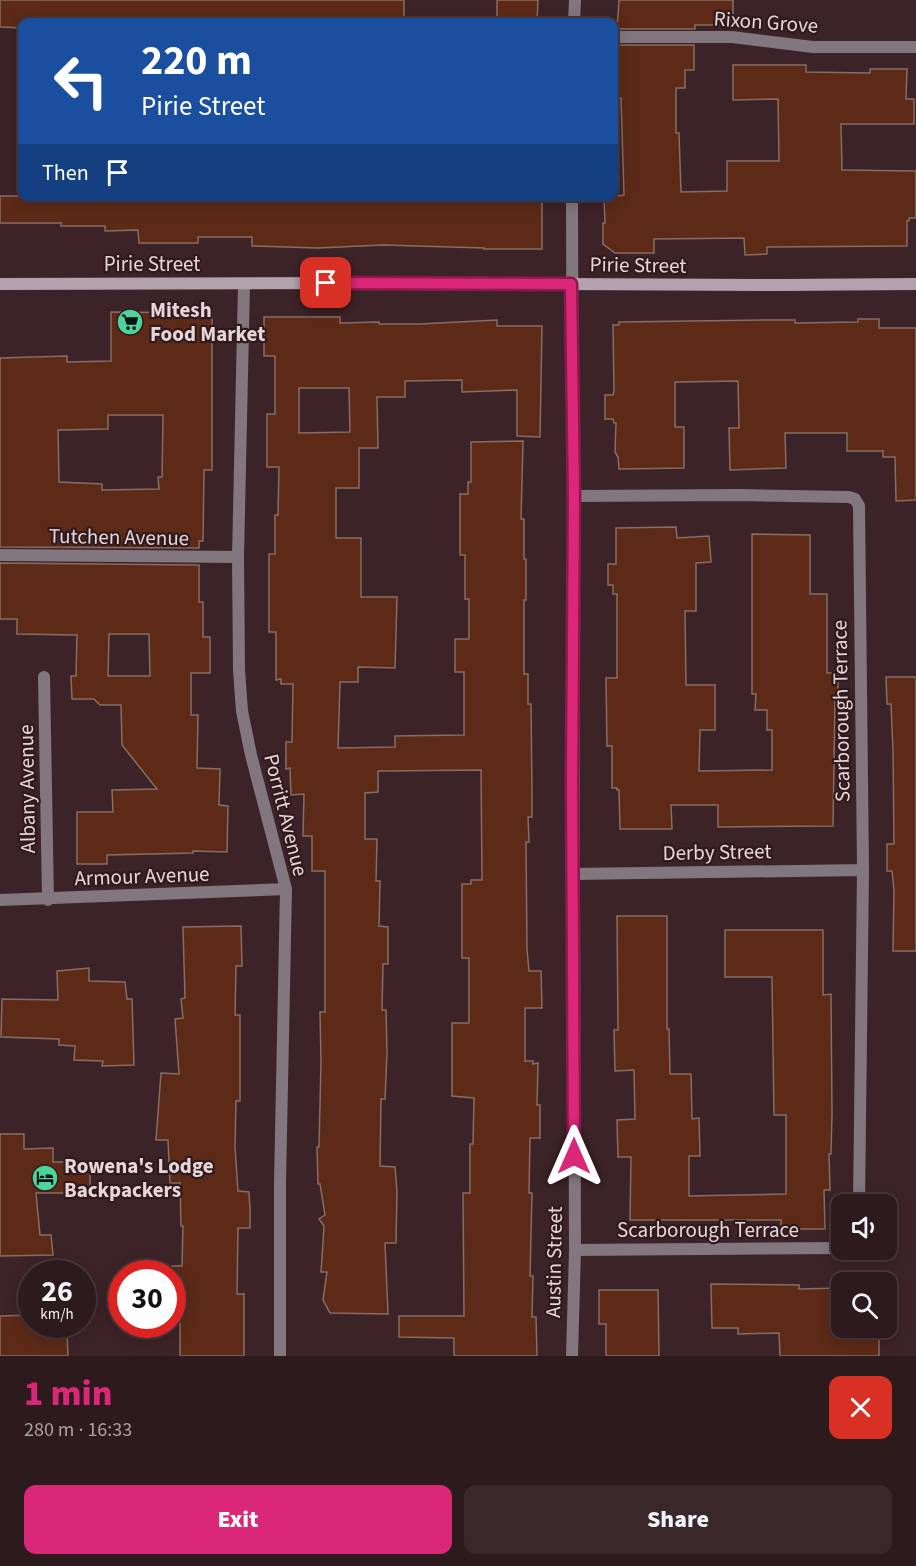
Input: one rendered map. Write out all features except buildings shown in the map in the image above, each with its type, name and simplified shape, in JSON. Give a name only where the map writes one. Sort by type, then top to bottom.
[{"type":"street","points":[[574,18],[575,0]]},
{"type":"street","name":"Rixon Grove","points":[[618,37],[732,37],[813,47],[916,47]]},
{"type":"street","name":"Austin Street","points":[[572,201],[575,1250],[572,1356]]},
{"type":"street","name":"Pirie Street","points":[[0,284],[916,284]]},
{"type":"street","name":"Porritt Avenue","points":[[244,284],[238,558],[239,670],[242,711],[251,755],[286,889],[280,1183],[280,1356]]},
{"type":"street","name":"Scarborough Terrace","points":[[574,496],[849,497],[855,499],[859,506],[863,870],[858,1194]]},
{"type":"street","name":"Tutchen Avenue","points":[[0,555],[238,558]]},
{"type":"street","name":"Albany Avenue","points":[[44,677],[48,900]]},
{"type":"street","name":"Derby Street","points":[[573,874],[863,870]]},
{"type":"street","name":"Armour Avenue","points":[[0,900],[48,900],[286,889]]},
{"type":"street","name":"Scarborough Terrace","points":[[575,1250],[831,1248]]},
{"type":"place","name":"Mitesh Food Market","points":[[130,322]]},
{"type":"place","name":"Rowena's Lodge Backpackers","points":[[45,1178]]},
{"type":"route","points":[[326,283],[571,284],[574,496],[572,779],[574,1156]]}]
